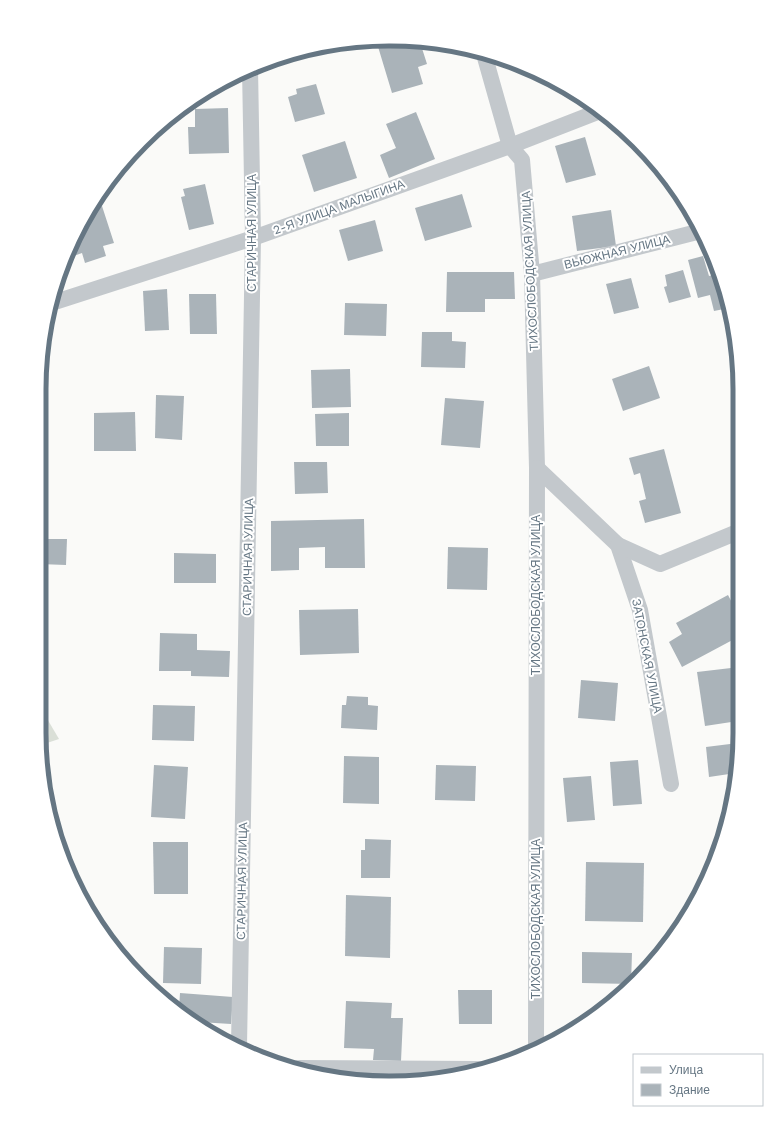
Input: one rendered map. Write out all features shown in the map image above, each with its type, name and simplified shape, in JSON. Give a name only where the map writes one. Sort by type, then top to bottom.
[{"type":"street","points":[[486,60],[510,146]]},
{"type":"street","name":"СТАРИЧНАЯ УЛИЦА","points":[[239,1041],[253,238],[250,76]]},
{"type":"street","name":"2-Я УЛИЦА МАЛЫГИНА","points":[[58,301],[253,238],[510,146],[594,113]]},
{"type":"street","name":"ТИХОСЛОБОДСКАЯ УЛИЦА","points":[[510,146],[522,160],[532,274],[537,468],[536,1043]]},
{"type":"street","name":"ВЬЮЖНАЯ УЛИЦА","points":[[532,274],[695,233]]},
{"type":"street","name":"ЗАТОНСКАЯ УЛИЦА","points":[[537,468],[618,545],[640,610],[671,784]]},
{"type":"street","points":[[618,545],[660,564],[733,534]]},
{"type":"street","points":[[318,1068],[457,1069]]},
{"type":"shaded area","points":[[46,717],[59,739],[46,743]]},
{"type":"building","points":[[378,47],[422,48],[427,64],[418,67],[423,84],[392,93]]},
{"type":"building","points":[[316,84],[325,114],[295,122],[288,97],[297,94],[296,89]]},
{"type":"building","points":[[228,108],[229,153],[189,154],[188,127],[195,127],[195,109]]},
{"type":"building","points":[[416,112],[435,159],[389,178],[380,155],[396,148],[386,124]]},
{"type":"building","points":[[585,137],[596,175],[566,183],[555,146]]},
{"type":"building","points":[[345,141],[357,178],[314,192],[302,155]]},
{"type":"building","points":[[205,184],[214,224],[189,230],[181,197],[185,196],[183,189]]},
{"type":"building","points":[[462,194],[472,227],[425,241],[415,208]]},
{"type":"building","points":[[102,206],[114,243],[103,246],[106,256],[85,263],[82,253],[73,256],[81,238],[99,207]]},
{"type":"building","points":[[611,210],[616,246],[577,251],[572,216]]},
{"type":"building","points":[[375,220],[383,251],[348,261],[339,230]]},
{"type":"building","points":[[703,256],[709,276],[713,275],[715,279],[723,309],[714,311],[710,295],[698,298],[688,260]]},
{"type":"building","points":[[683,270],[691,297],[669,303],[664,287],[667,286],[665,275]]},
{"type":"building","points":[[447,272],[514,272],[515,299],[485,299],[485,312],[446,312]]},
{"type":"building","points":[[631,278],[639,308],[614,314],[606,284]]},
{"type":"building","points":[[167,289],[169,330],[145,331],[143,291]]},
{"type":"building","points":[[189,294],[216,294],[217,334],[190,334]]},
{"type":"building","points":[[345,303],[387,304],[386,336],[344,335]]},
{"type":"building","points":[[422,332],[452,332],[452,341],[466,342],[465,368],[421,367]]},
{"type":"building","points":[[649,366],[660,398],[623,411],[612,379]]},
{"type":"building","points":[[350,369],[351,407],[312,408],[311,370]]},
{"type":"building","points":[[156,395],[184,396],[182,440],[155,438]]},
{"type":"building","points":[[445,398],[484,401],[480,448],[441,445]]},
{"type":"building","points":[[135,412],[136,451],[94,451],[94,413]]},
{"type":"building","points":[[349,413],[349,446],[316,446],[315,414]]},
{"type":"building","points":[[664,449],[681,513],[645,523],[639,501],[646,499],[640,473],[634,475],[629,458]]},
{"type":"building","points":[[294,462],[327,462],[328,493],[295,494]]},
{"type":"building","points":[[364,519],[365,568],[325,568],[325,547],[299,548],[299,570],[271,571],[271,521]]},
{"type":"building","points":[[46,539],[67,539],[66,565],[46,564]]},
{"type":"building","points":[[448,547],[488,548],[487,590],[447,589]]},
{"type":"building","points":[[174,553],[216,554],[216,583],[174,583]]},
{"type":"building","points":[[728,595],[733,605],[733,640],[682,667],[669,642],[682,634],[676,623]]},
{"type":"building","points":[[358,609],[359,653],[300,655],[299,610]]},
{"type":"building","points":[[160,633],[197,634],[197,650],[230,651],[229,677],[191,676],[191,671],[159,671]]},
{"type":"building","points":[[731,668],[733,683],[733,722],[705,726],[697,672]]},
{"type":"building","points":[[581,680],[618,683],[615,721],[578,718]]},
{"type":"building","points":[[347,696],[368,697],[368,705],[378,706],[377,730],[341,728],[342,705],[346,705]]},
{"type":"building","points":[[153,705],[195,706],[194,741],[152,740]]},
{"type":"building","points":[[732,744],[730,774],[709,777],[706,747]]},
{"type":"building","points":[[344,756],[379,757],[379,804],[343,803]]},
{"type":"building","points":[[638,760],[642,804],[613,806],[610,762]]},
{"type":"building","points":[[154,765],[188,767],[185,819],[151,817]]},
{"type":"building","points":[[436,765],[476,766],[475,801],[435,800]]},
{"type":"building","points":[[591,776],[595,820],[567,822],[563,778]]},
{"type":"building","points":[[365,839],[391,840],[390,878],[361,878],[361,850],[365,850]]},
{"type":"building","points":[[153,842],[188,842],[188,894],[154,894]]},
{"type":"building","points":[[586,862],[644,863],[643,922],[585,921]]},
{"type":"building","points":[[346,895],[391,897],[390,958],[345,956]]},
{"type":"building","points":[[164,947],[202,948],[201,984],[163,983]]},
{"type":"building","points":[[582,952],[632,953],[631,976],[623,984],[582,983]]},
{"type":"building","points":[[458,990],[492,990],[492,1024],[459,1024]]},
{"type":"building","points":[[180,993],[233,997],[231,1024],[206,1022],[179,1004]]},
{"type":"building","points":[[346,1001],[392,1003],[391,1018],[403,1018],[401,1061],[373,1060],[374,1049],[344,1048]]}]
